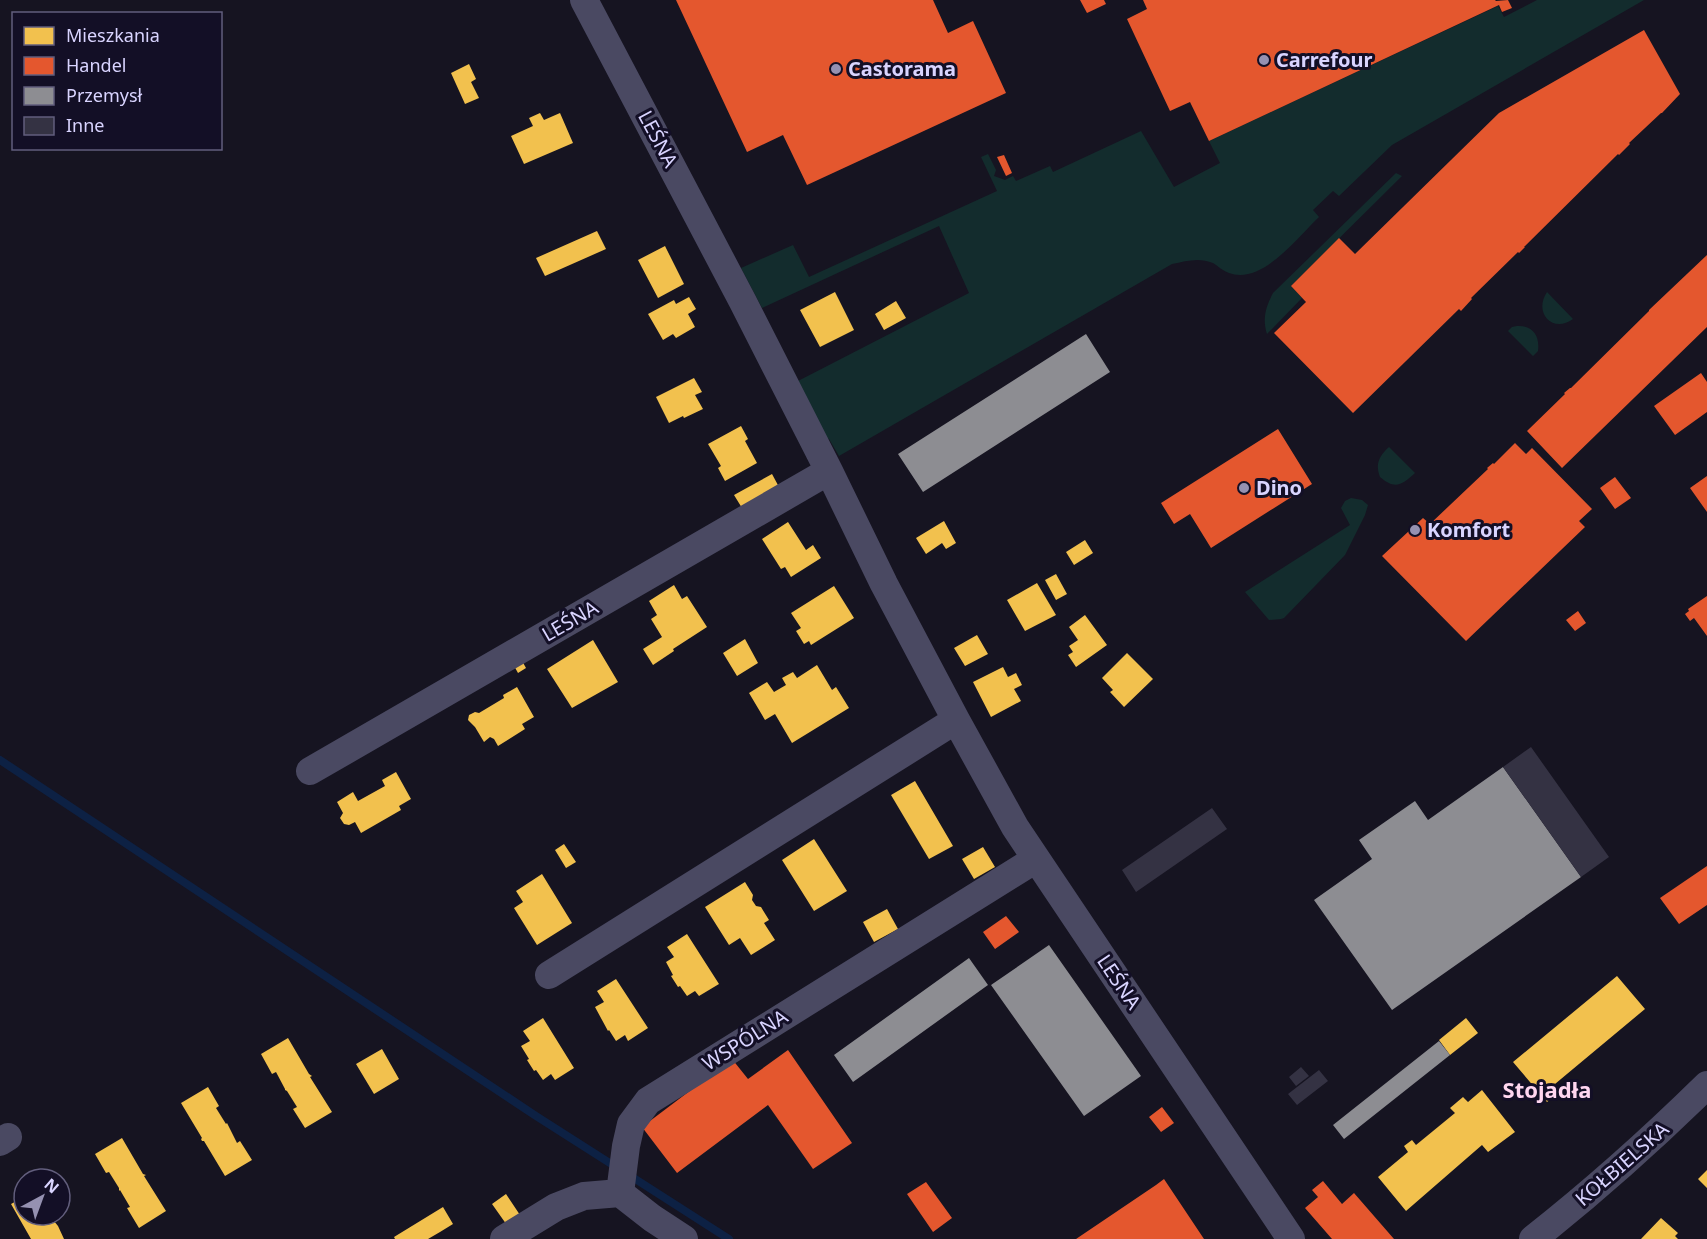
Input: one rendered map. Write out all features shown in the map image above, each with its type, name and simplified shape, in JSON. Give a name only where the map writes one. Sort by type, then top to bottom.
[{"type":"street","name":"LEŚNA","points":[[584,0],[714,246],[884,584],[1015,827],[1291,1239]]},
{"type":"street","name":"LEŚNA","points":[[310,771],[829,471]]},
{"type":"street","points":[[549,975],[956,720]]},
{"type":"street","name":"WSPÓLNA","points":[[622,1182],[631,1124],[648,1101],[1036,859]]},
{"type":"street","name":"KOŁBIELSKA","points":[[1533,1239],[1620,1167],[1707,1084]]},
{"type":"street","points":[[504,1239],[556,1207],[622,1182],[652,1218],[684,1239]]},
{"type":"green space","points":[[1537,0],[1644,0],[1392,145],[1339,196],[1333,191],[1313,210],[1319,217],[1290,247],[1266,266],[1241,275],[1229,273],[1203,260],[1172,264],[839,456],[829,439],[824,437],[798,381],[969,293],[939,226],[762,308],[741,268],[793,245],[809,277],[997,191],[981,157],[988,154],[996,170],[994,176],[1005,180],[1013,176],[1016,181],[1050,166],[1053,172],[1141,131],[1174,187],[1220,163],[1209,141],[1498,6],[1504,17]]},
{"type":"green space","points":[[1396,173],[1402,176],[1291,286],[1302,298],[1267,334],[1266,313],[1273,293]]},
{"type":"green space","points":[[1547,292],[1573,319],[1559,324],[1547,319],[1542,307]]},
{"type":"green space","points":[[1517,326],[1527,327],[1534,332],[1538,341],[1538,351],[1533,356],[1508,331]]},
{"type":"green space","points":[[1389,447],[1415,473],[1406,481],[1394,485],[1380,477],[1378,468],[1379,460]]},
{"type":"green space","points":[[1351,498],[1362,500],[1368,505],[1345,555],[1284,618],[1269,620],[1245,592],[1350,525],[1341,508],[1345,501]]},
{"type":"building: Mieszkania","points":[[469,64],[476,79],[471,82],[479,98],[465,104],[451,73]]},
{"type":"building: Mieszkania","points":[[540,113],[544,120],[560,113],[573,143],[524,164],[511,136],[533,126],[529,118]]},
{"type":"building: Mieszkania","points":[[597,231],[606,249],[545,276],[536,258]]},
{"type":"building: Mieszkania","points":[[665,246],[684,284],[658,298],[638,260]]},
{"type":"building: Mieszkania","points":[[835,292],[854,330],[820,347],[800,310]]},
{"type":"building: Mieszkania","points":[[689,297],[696,309],[688,314],[695,327],[676,338],[673,334],[663,340],[648,314],[674,300],[676,304]]},
{"type":"building: Mieszkania","points":[[896,301],[906,318],[884,330],[875,314]]},
{"type":"building: Mieszkania","points":[[694,378],[702,392],[695,395],[703,409],[669,423],[656,397]]},
{"type":"building: Mieszkania","points":[[741,426],[748,439],[745,441],[757,463],[725,481],[718,468],[721,466],[708,444]]},
{"type":"building: Mieszkania","points":[[772,474],[779,487],[742,508],[734,495]]},
{"type":"building: Mieszkania","points":[[944,521],[956,543],[946,549],[942,543],[926,554],[916,538]]},
{"type":"building: Mieszkania","points":[[788,522],[806,550],[813,545],[821,558],[791,577],[785,567],[781,569],[762,539]]},
{"type":"building: Mieszkania","points":[[1085,540],[1093,553],[1074,565],[1066,552]]},
{"type":"building: Mieszkania","points":[[1056,574],[1067,594],[1056,600],[1045,580]]},
{"type":"building: Mieszkania","points":[[1037,583],[1056,615],[1025,631],[1007,600]]},
{"type":"building: Mieszkania","points":[[674,585],[682,599],[687,596],[707,627],[653,665],[643,649],[662,637],[651,619],[657,615],[649,601]]},
{"type":"building: Mieszkania","points":[[834,586],[854,618],[811,645],[809,641],[804,644],[796,631],[801,628],[791,613]]},
{"type":"building: Mieszkania","points":[[1085,615],[1107,645],[1076,667],[1068,655],[1073,652],[1069,646],[1078,640],[1069,627]]},
{"type":"building: Mieszkania","points":[[977,635],[988,654],[965,666],[954,648]]},
{"type":"building: Mieszkania","points":[[745,639],[758,663],[737,676],[723,653]]},
{"type":"building: Mieszkania","points":[[593,640],[618,682],[572,708],[547,669]]},
{"type":"building: Mieszkania","points":[[1127,653],[1153,679],[1124,707],[1110,692],[1113,690],[1102,678]]},
{"type":"building: Mieszkania","points":[[521,659],[526,668],[518,673],[513,664]]},
{"type":"building: Mieszkania","points":[[817,665],[832,690],[836,687],[849,708],[792,743],[775,714],[765,720],[749,693],[767,682],[774,692],[786,685],[782,678],[793,672],[797,678]]},
{"type":"building: Mieszkania","points":[[1003,667],[1008,677],[1016,673],[1022,685],[1014,689],[1021,701],[991,717],[973,682]]},
{"type":"building: Mieszkania","points":[[517,687],[534,717],[522,724],[525,729],[498,746],[490,737],[484,742],[468,720],[469,715],[479,713]]},
{"type":"building: Mieszkania","points":[[396,772],[411,799],[399,806],[401,810],[361,833],[355,822],[349,825],[344,824],[340,818],[343,813],[337,802],[353,792],[358,801],[385,786],[382,780]]},
{"type":"building: Mieszkania","points":[[915,781],[953,846],[929,859],[891,795]]},
{"type":"building: Mieszkania","points":[[814,839],[847,891],[814,911],[782,860]]},
{"type":"building: Mieszkania","points":[[564,844],[576,862],[566,868],[555,850]]},
{"type":"building: Mieszkania","points":[[983,847],[995,867],[974,879],[962,859]]},
{"type":"building: Mieszkania","points":[[542,874],[572,923],[537,945],[514,908],[523,902],[516,891]]},
{"type":"building: Mieszkania","points":[[745,882],[753,895],[752,900],[756,906],[761,907],[769,920],[764,923],[775,940],[751,955],[740,938],[729,945],[705,907]]},
{"type":"building: Mieszkania","points":[[887,909],[898,929],[874,942],[863,922]]},
{"type":"building: Mieszkania","points":[[687,934],[719,984],[699,996],[695,991],[687,996],[680,986],[678,987],[666,962],[674,957],[667,947]]},
{"type":"building: Mieszkania","points":[[1617,976],[1645,1009],[1555,1084],[1561,1091],[1547,1102],[1513,1062]]},
{"type":"building: Mieszkania","points":[[616,979],[648,1028],[628,1041],[625,1035],[616,1041],[595,1007],[604,1002],[597,991]]},
{"type":"building: Mieszkania","points":[[543,1018],[574,1068],[555,1080],[551,1074],[543,1080],[536,1070],[534,1071],[521,1046],[530,1041],[523,1031]]},
{"type":"building: Mieszkania","points":[[1466,1018],[1478,1033],[1450,1055],[1439,1040]]},
{"type":"building: Mieszkania","points":[[288,1038],[332,1112],[305,1128],[293,1109],[297,1107],[276,1072],[272,1074],[261,1054]]},
{"type":"building: Mieszkania","points":[[382,1049],[399,1079],[374,1094],[356,1064]]},
{"type":"building: Mieszkania","points":[[208,1087],[219,1106],[216,1108],[237,1143],[240,1141],[252,1160],[225,1176],[181,1103]]},
{"type":"building: Mieszkania","points":[[1482,1090],[1515,1132],[1488,1152],[1482,1145],[1406,1211],[1378,1177],[1408,1152],[1404,1146],[1412,1140],[1416,1145],[1455,1113],[1450,1108],[1463,1097],[1468,1102]]},
{"type":"building: Mieszkania","points":[[122,1138],[166,1211],[139,1228],[119,1188],[109,1172],[106,1173],[95,1154]]},
{"type":"building: Mieszkania","points":[[1707,1170],[1707,1188],[1698,1179]]},
{"type":"building: Mieszkania","points":[[506,1194],[522,1218],[509,1228],[492,1204]]},
{"type":"building: Mieszkania","points":[[443,1207],[453,1224],[428,1239],[395,1239],[394,1237]]},
{"type":"building: Mieszkania","points":[[1661,1218],[1678,1233],[1675,1236],[1678,1239],[1641,1239]]},
{"type":"building: Mieszkania","points":[[24,1227],[58,1227],[64,1239],[31,1239]]},
{"type":"building: Handel","name":"Castorama","points":[[676,0],[933,0],[948,33],[973,21],[1006,93],[807,185],[783,135],[747,152]]},
{"type":"building: Handel","points":[[1080,0],[1104,0],[1106,4],[1087,13]]},
{"type":"building: Handel","name":"Carrefour","points":[[1143,0],[1508,0],[1512,8],[1502,12],[1499,5],[1209,141],[1190,102],[1170,111],[1127,19],[1147,9]]},
{"type":"building: Handel","points":[[1644,30],[1680,94],[1471,298],[1461,311],[1459,309],[1353,413],[1274,333],[1306,302],[1291,286],[1339,238],[1355,254],[1499,113]]},
{"type":"building: Handel","points":[[1004,155],[1012,173],[1006,176],[997,157]]},
{"type":"building: Handel","points":[[1707,255],[1707,327],[1562,468],[1527,431]]},
{"type":"building: Handel","points":[[1701,373],[1707,382],[1707,412],[1675,435],[1654,406]]},
{"type":"building: Handel","name":"Dino","points":[[1278,429],[1312,484],[1211,548],[1190,514],[1174,524],[1161,503]]},
{"type":"building: Handel","points":[[1515,443],[1526,454],[1532,448],[1592,509],[1579,521],[1585,527],[1466,641],[1382,556],[1423,518],[1430,524]]},
{"type":"building: Handel","points":[[1707,476],[1707,512],[1690,488]]},
{"type":"building: Handel","points":[[1615,477],[1631,498],[1615,509],[1600,488]]},
{"type":"building: Handel","points":[[1707,596],[1707,636],[1694,618],[1690,621],[1685,614],[1689,611],[1688,609]]},
{"type":"building: Handel","points":[[1578,611],[1586,623],[1575,631],[1566,620]]},
{"type":"building: Handel","points":[[1707,866],[1707,905],[1679,924],[1660,898]]},
{"type":"building: Handel","points":[[1006,916],[1019,932],[995,949],[983,932]]},
{"type":"building: Handel","points":[[788,1050],[852,1143],[813,1169],[768,1105],[677,1173],[642,1127],[732,1059],[748,1079]]},
{"type":"building: Handel","points":[[1162,1107],[1174,1123],[1161,1132],[1149,1117]]},
{"type":"building: Handel","points":[[1164,1179],[1204,1239],[1076,1239],[1156,1185]]},
{"type":"building: Handel","points":[[1323,1181],[1342,1204],[1354,1193],[1394,1239],[1332,1239],[1305,1208],[1318,1197],[1312,1190]]},
{"type":"building: Handel","points":[[926,1182],[952,1218],[933,1232],[907,1194]]},
{"type":"building: Przemysł","points":[[1086,334],[1110,372],[923,492],[898,454]]},
{"type":"building: Przemysł","points":[[1503,767],[1581,877],[1392,1010],[1314,900],[1372,859],[1359,840],[1415,801],[1428,820]]},
{"type":"building: Przemysł","points":[[1049,945],[1141,1076],[1084,1116],[991,985]]},
{"type":"building: Przemysł","points":[[969,958],[988,985],[853,1082],[834,1055]]},
{"type":"building: Przemysł","points":[[1439,1041],[1450,1055],[1344,1139],[1333,1125]]},
{"type":"building: Inne","points":[[1531,747],[1609,857],[1581,877],[1503,767]]},
{"type":"building: Inne","points":[[1212,808],[1227,829],[1136,892],[1122,870]]},
{"type":"building: Inne","points":[[1301,1067],[1309,1076],[1296,1086],[1289,1077]]},
{"type":"building: Inne","points":[[1319,1070],[1328,1081],[1297,1105],[1288,1094]]},
{"type":"waterway","points":[[0,760],[616,1167]]},
{"type":"waterway","points":[[629,1175],[729,1239]]},
{"type":"place","name":"Carrefour","points":[[1264,60]]},
{"type":"place","name":"Castorama","points":[[836,69]]},
{"type":"place","name":"Dino","points":[[1244,488]]},
{"type":"place","name":"Komfort","points":[[1415,530]]},
{"type":"district","name":"Stojadła","points":[[1547,1090]]}]
